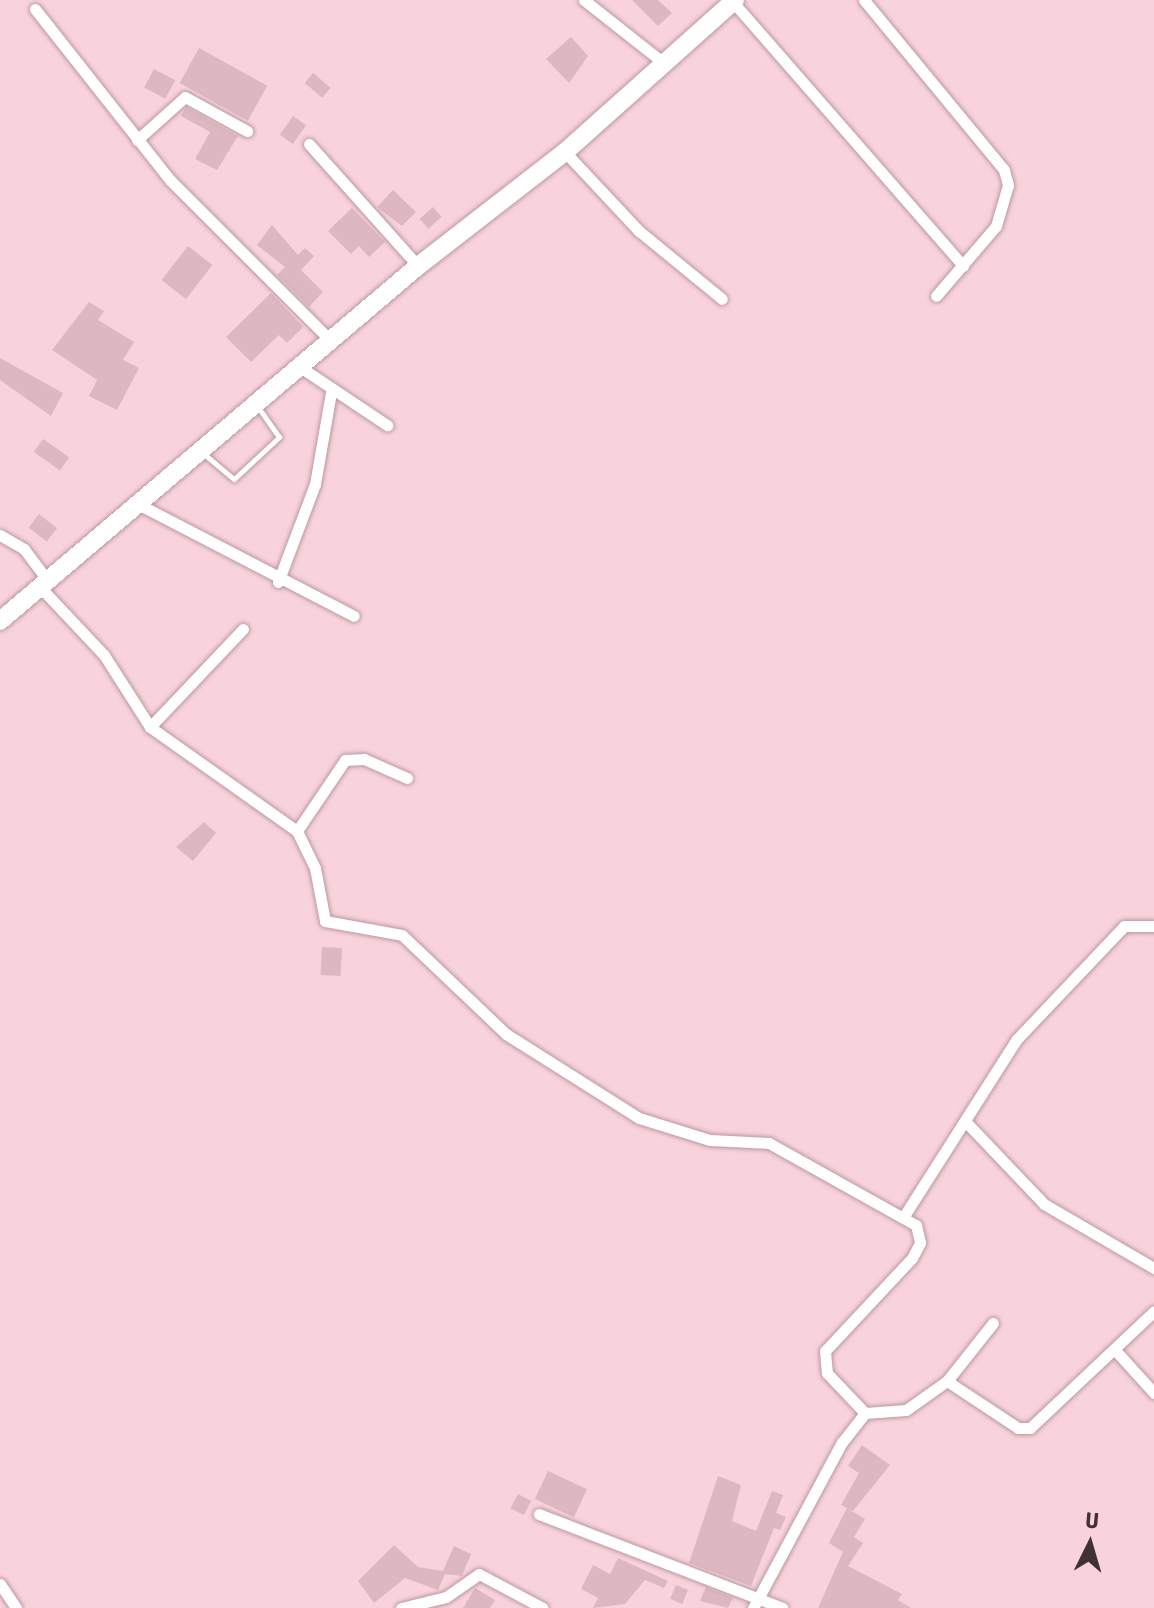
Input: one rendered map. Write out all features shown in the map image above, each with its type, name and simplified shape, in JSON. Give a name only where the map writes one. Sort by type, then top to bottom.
[{"type":"highway","points":[[0,621],[418,266],[565,152],[734,1]]},
{"type":"street","points":[[584,0],[665,64]]},
{"type":"street","points":[[864,0],[1004,170],[1001,217],[936,296]]},
{"type":"street","points":[[734,1],[963,266]]},
{"type":"street","points":[[35,9],[137,140],[331,341]]},
{"type":"street","points":[[137,140],[185,97],[247,131]]},
{"type":"street","points":[[309,144],[418,266]]},
{"type":"street","points":[[565,152],[639,231],[722,299]]},
{"type":"street","points":[[300,367],[331,392],[387,425]]},
{"type":"street","points":[[278,582],[315,484],[331,392]]},
{"type":"street","points":[[138,504],[278,582],[354,616]]},
{"type":"street","points":[[0,535],[24,549],[44,584],[104,655],[150,727],[297,831],[315,868],[325,921],[402,935],[456,992],[543,1063],[663,1128],[769,1143],[838,1187],[904,1216],[920,1233],[916,1253],[881,1299],[825,1351],[827,1373],[865,1413]]},
{"type":"street","points":[[150,727],[243,629]]},
{"type":"street","points":[[297,831],[345,760],[364,759],[407,778]]},
{"type":"street","points":[[904,1216],[1016,1040],[1116,934],[1131,923],[1154,926]]},
{"type":"street","points":[[965,1121],[1044,1204],[1154,1268]]},
{"type":"street","points":[[947,1381],[1024,1430],[1115,1350],[1154,1311]]},
{"type":"street","points":[[865,1413],[906,1410],[947,1381],[993,1323]]},
{"type":"street","points":[[1115,1350],[1154,1393]]},
{"type":"street","points":[[753,1608],[865,1413]]},
{"type":"street","points":[[539,1514],[760,1595],[783,1608]]},
{"type":"street","points":[[401,1608],[446,1597],[479,1574],[543,1608]]},
{"type":"street","points":[[0,1584],[16,1608]]},
{"type":"lane","points":[[202,450],[234,479],[279,437],[255,405]]},
{"type":"building","points":[[632,0],[658,0],[672,13],[658,26]]},
{"type":"building","points":[[571,37],[588,56],[569,83],[546,59]]},
{"type":"building","points":[[199,48],[267,86],[248,121],[180,83]]},
{"type":"building","points":[[154,69],[175,80],[165,99],[144,88]]},
{"type":"building","points":[[313,73],[331,88],[322,98],[305,83]]},
{"type":"building","points":[[186,107],[238,136],[217,170],[195,159],[210,132],[181,116]]},
{"type":"building","points":[[293,116],[306,125],[293,144],[280,135]]},
{"type":"building","points":[[393,190],[416,212],[402,226],[377,207]]},
{"type":"building","points":[[433,207],[442,217],[428,229],[420,219]]},
{"type":"building","points":[[352,208],[385,242],[369,257],[359,246],[351,254],[328,231]]},
{"type":"building","points":[[272,225],[298,255],[305,248],[314,256],[301,270],[323,292],[309,307],[277,275],[285,267],[257,245]]},
{"type":"building","points":[[188,246],[212,265],[186,299],[162,280]]},
{"type":"building","points":[[271,293],[303,327],[287,343],[279,335],[251,362],[226,337]]},
{"type":"building","points":[[89,302],[104,311],[98,320],[134,342],[123,360],[139,368],[117,410],[89,396],[97,380],[52,350]]},
{"type":"building","points":[[0,358],[63,393],[51,416],[0,380]]},
{"type":"building","points":[[43,439],[69,457],[60,470],[34,452]]},
{"type":"building","points":[[39,514],[57,528],[47,542],[29,527]]},
{"type":"building","points":[[204,822],[216,833],[193,861],[176,847]]},
{"type":"building","points":[[322,947],[342,948],[341,976],[321,975]]},
{"type":"building","points":[[862,1445],[890,1465],[853,1511],[841,1505],[859,1473],[848,1466]]},
{"type":"building","points":[[548,1471],[587,1489],[574,1517],[535,1499]]},
{"type":"building","points":[[718,1476],[741,1485],[732,1521],[756,1531],[772,1491],[783,1495],[776,1513],[786,1517],[780,1530],[774,1528],[751,1586],[689,1563]]},
{"type":"building","points":[[518,1494],[531,1501],[524,1515],[510,1508]]},
{"type":"building","points":[[847,1508],[865,1519],[854,1537],[863,1543],[848,1566],[902,1594],[898,1600],[911,1608],[818,1608],[843,1552],[829,1543]]},
{"type":"building","points":[[394,1545],[418,1567],[443,1571],[454,1546],[471,1554],[462,1576],[445,1574],[438,1590],[405,1578],[374,1603],[358,1581]]},
{"type":"building","points":[[618,1558],[668,1581],[664,1588],[645,1580],[625,1604],[593,1608],[598,1598],[581,1589],[593,1565],[610,1574]]},
{"type":"building","points":[[676,1585],[688,1590],[682,1604],[670,1599]]},
{"type":"building","points":[[706,1587],[733,1598],[728,1608],[700,1601]]},
{"type":"building","points":[[475,1588],[495,1600],[490,1608],[463,1608]]}]
